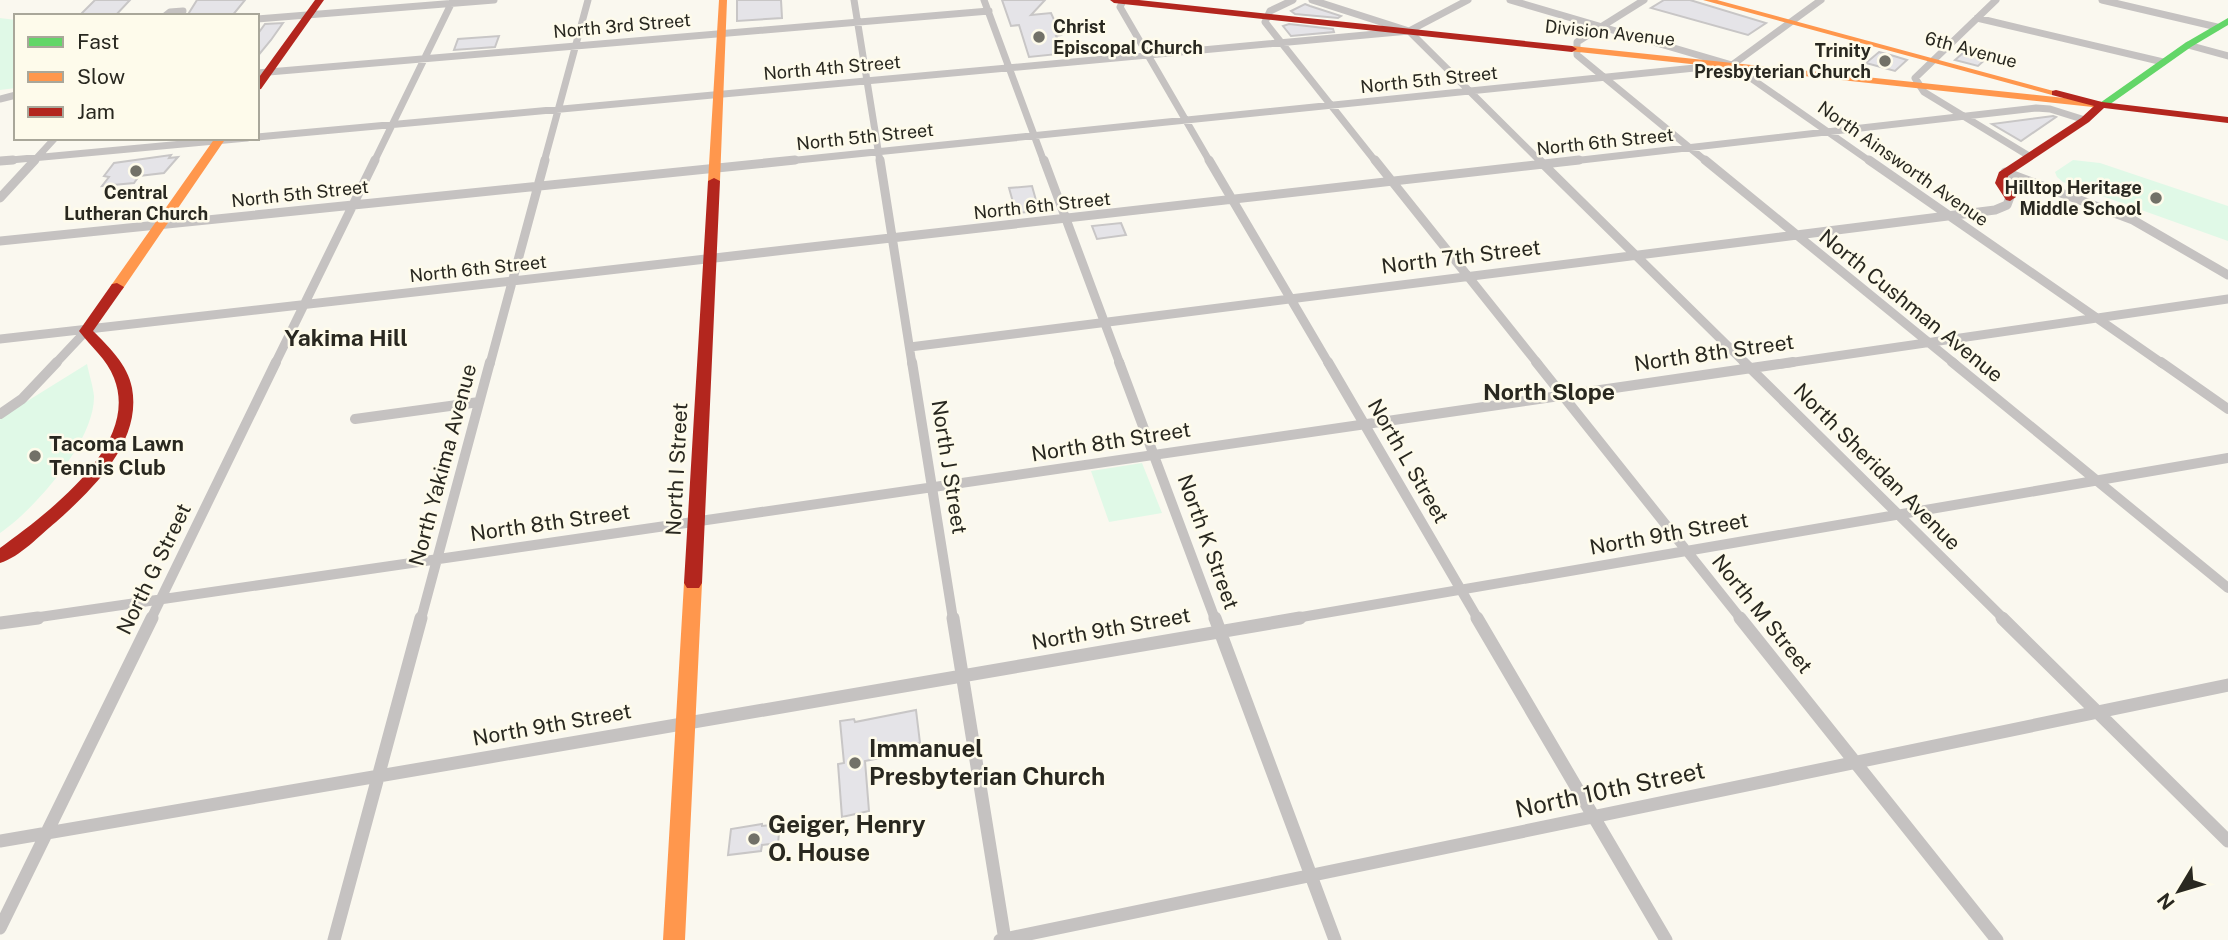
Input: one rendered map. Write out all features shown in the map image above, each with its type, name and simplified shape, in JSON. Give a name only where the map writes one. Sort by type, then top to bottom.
[{"type":"main road","points":[[263,72],[320,0]]},
{"type":"main road","name":"North I Street","points":[[674,940],[723,0]]},
{"type":"main road","name":"6th Avenue","points":[[1707,0],[2102,105],[2228,120]]},
{"type":"main road","name":"Division Avenue","points":[[1118,1],[2102,105]]},
{"type":"main road","points":[[2010,197],[2001,183],[2005,172],[2085,120],[2163,62],[2222,24]]},
{"type":"main road","points":[[2123,91],[2135,100],[2165,111]]},
{"type":"main road","points":[[0,556],[69,503],[102,461],[118,433],[125,411],[123,384],[107,353],[86,331],[220,140]]},
{"type":"street","points":[[259,19],[494,0]]},
{"type":"street","name":"North Yakima Avenue","points":[[334,940],[589,0]]},
{"type":"street","name":"North J Street","points":[[854,0],[1003,940]]},
{"type":"street","name":"North K Street","points":[[984,0],[1335,940]]},
{"type":"street","points":[[1267,16],[1270,11],[1293,0]]},
{"type":"street","points":[[1312,0],[1409,31],[1468,0]]},
{"type":"street","name":"North Ainsworth Avenue","points":[[1510,0],[1732,65],[2228,410]]},
{"type":"street","points":[[1575,49],[1577,43],[1644,0]]},
{"type":"street","points":[[1732,65],[1822,0]]},
{"type":"street","points":[[1996,0],[1915,78],[1924,92],[2029,156]]},
{"type":"street","points":[[2102,0],[2222,24]]},
{"type":"street","name":"North L Street","points":[[1118,1],[1667,940]]},
{"type":"street","name":"North G Street","points":[[0,928],[452,2]]},
{"type":"street","points":[[168,14],[183,11],[179,14]]},
{"type":"street","name":"North 3rd Street","points":[[263,72],[989,11]]},
{"type":"street","name":"North M Street","points":[[1267,16],[1265,22],[1281,43],[1997,940]]},
{"type":"street","points":[[1978,18],[2163,62]]},
{"type":"street","name":"North 4th Street","points":[[259,137],[1409,31]]},
{"type":"street","name":"North Sheridan Avenue","points":[[1409,31],[2228,841]]},
{"type":"street","points":[[2188,45],[2228,56]]},
{"type":"street","name":"North Cushman Avenue","points":[[1575,49],[1577,55],[2228,588]]},
{"type":"street","name":"North 5th Street","points":[[0,240],[1732,65]]},
{"type":"street","name":"North 6th Street","points":[[0,339],[2036,108],[2050,109],[2085,120]]},
{"type":"street","points":[[0,198],[53,140]]},
{"type":"street","points":[[0,160],[220,140]]},
{"type":"street","points":[[2005,172],[2133,220],[2228,275]]},
{"type":"street","name":"North 7th Street","points":[[910,347],[2004,209],[2010,197]]},
{"type":"street","name":"North 8th Street","points":[[0,623],[2228,299]]},
{"type":"street","points":[[0,414],[22,399],[86,331]]},
{"type":"street","points":[[355,419],[480,402]]},
{"type":"street","name":"North 9th Street","points":[[0,841],[685,721],[2228,458]]},
{"type":"street","name":"North 10th Street","points":[[1003,940],[2228,685]]},
{"type":"green space","points":[[0,18],[14,20],[14,88],[0,90]]},
{"type":"green space","points":[[2073,160],[2100,163],[2228,206],[2228,241],[2063,182],[2055,172]]},
{"type":"green space","name":"Tacoma Lawn Tennis Club","points":[[87,364],[94,396],[92,414],[85,433],[74,453],[45,491],[30,508],[0,533],[0,418]]},
{"type":"green space","points":[[1142,463],[1162,513],[1109,522],[1091,471]]},
{"type":"building","points":[[95,0],[130,0],[117,14],[81,14]]},
{"type":"building","points":[[197,0],[245,0],[234,14],[188,14]]},
{"type":"building","points":[[737,0],[781,0],[782,18],[737,21]]},
{"type":"building","points":[[1002,0],[1045,0],[1031,15],[1051,13],[1061,35],[1056,36],[1063,51],[1029,57],[1019,25],[1011,26]]},
{"type":"building","points":[[1664,0],[1690,0],[1766,23],[1748,35],[1651,8]]},
{"type":"building","points":[[1305,4],[1341,16],[1338,18],[1295,14],[1291,11]]},
{"type":"building","points":[[283,23],[259,55],[259,32],[265,24]]},
{"type":"building","points":[[1289,24],[1333,29],[1334,32],[1291,36],[1283,26]]},
{"type":"building","points":[[499,36],[495,47],[454,50],[458,39]]},
{"type":"building","name":"Trinity Presbyterian Church","points":[[1879,52],[1907,60],[1895,71],[1866,63]]},
{"type":"building","points":[[1963,53],[1988,57],[1978,66],[1955,60]]},
{"type":"building","points":[[2056,117],[2021,141],[1992,124]]},
{"type":"building","name":"Central Lutheran Church","points":[[171,155],[169,158],[178,157],[164,173],[139,176],[134,183],[102,186],[109,177],[104,176],[114,163]]},
{"type":"building","points":[[1032,186],[1039,211],[1016,213],[1009,188]]},
{"type":"building","points":[[1121,223],[1126,235],[1097,239],[1092,226]]},
{"type":"building","name":"Immanuel Presbyterian Church","points":[[916,710],[920,743],[896,748],[896,755],[865,761],[869,811],[842,817],[838,764],[844,763],[840,721],[854,719],[855,722]]},
{"type":"building","name":"Geiger, Henry O. House","points":[[780,824],[778,843],[762,845],[761,851],[728,855],[731,829]]},
{"type":"traffic: fast","points":[[2102,105],[2188,45],[2228,21]]},
{"type":"traffic: slow","points":[[714,181],[723,0]]},
{"type":"traffic: slow","points":[[1707,0],[2056,93]]},
{"type":"traffic: slow","points":[[1572,49],[2102,105]]},
{"type":"traffic: slow","points":[[117,287],[220,140]]},
{"type":"traffic: slow","points":[[674,940],[693,583]]},
{"type":"traffic: jam","points":[[259,84],[320,0]]},
{"type":"traffic: jam","points":[[1114,0],[1572,49]]},
{"type":"traffic: jam","points":[[2056,93],[2102,105],[2228,120]]},
{"type":"traffic: jam","points":[[2010,197],[2001,183],[2003,174],[2085,120],[2102,105]]},
{"type":"traffic: jam","points":[[693,583],[714,181]]},
{"type":"traffic: jam","points":[[0,557],[41,526],[85,485],[104,462],[118,438],[126,413],[123,380],[109,357],[86,331],[117,287]]},
{"type":"place","name":"Christ Episcopal Church","points":[[1039,37]]},
{"type":"place","name":"Trinity Presbyterian Church","points":[[1885,61]]},
{"type":"place","name":"Central Lutheran Church","points":[[136,171]]},
{"type":"place","name":"Hilltop Heritage Middle School","points":[[2156,198]]},
{"type":"place","name":"Tacoma Lawn Tennis Club","points":[[35,456]]},
{"type":"place","name":"Immanuel Presbyterian Church","points":[[855,763]]},
{"type":"place","name":"Geiger, Henry O. House","points":[[754,839]]},
{"type":"district","name":"Yakima Hill","points":[[346,338]]},
{"type":"district","name":"North Slope","points":[[1549,392]]}]
